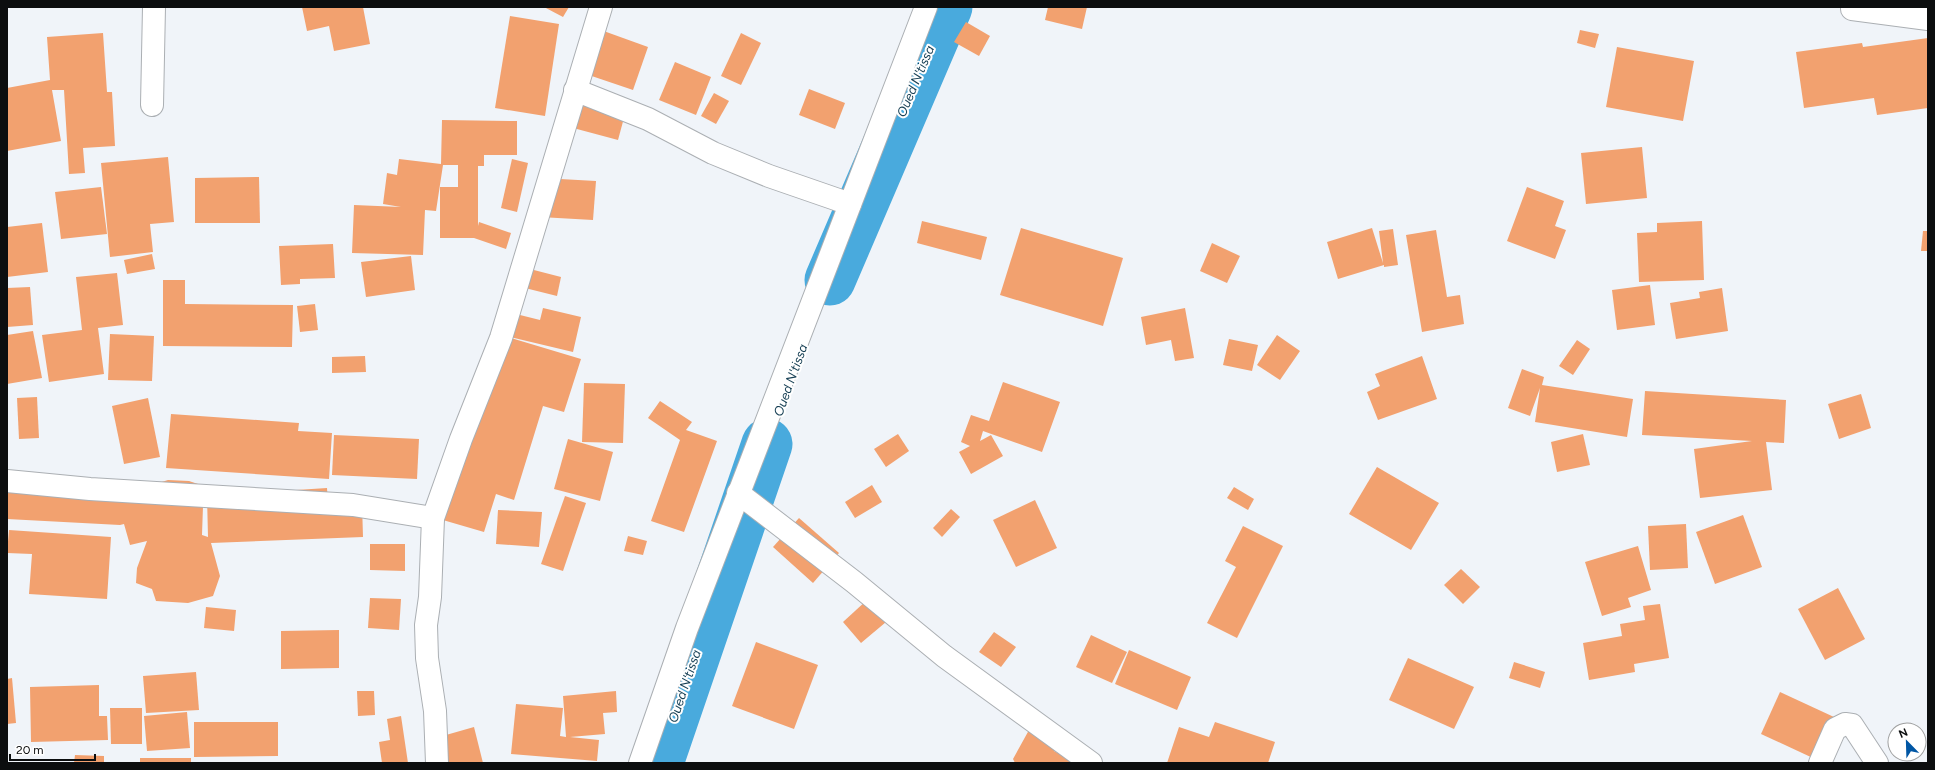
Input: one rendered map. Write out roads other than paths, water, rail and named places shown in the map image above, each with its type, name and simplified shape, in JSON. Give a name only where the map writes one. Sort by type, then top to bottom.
[{"type":"street","points":[[152,105],[154,7]]},
{"type":"street","points":[[437,763],[435,711],[427,658],[426,625],[430,597],[433,518],[461,439],[502,338],[601,7]]},
{"type":"street","points":[[640,763],[687,628],[738,493],[926,7]]},
{"type":"street","points":[[1852,9],[1928,19]]},
{"type":"street","points":[[575,90],[648,119],[714,153],[769,176],[850,204]]},
{"type":"street","points":[[7,481],[90,489],[352,505],[433,518]]},
{"type":"street","points":[[738,493],[854,582],[944,656],[1091,763]]},
{"type":"street","points":[[1820,763],[1835,729],[1845,724],[1852,725],[1877,763]]},
{"type":"waterway","name":"Oued N'tissa","points":[[830,280],[947,7]]},
{"type":"waterway","name":"Oued N'tissa","points":[[658,763],[767,444]]}]
